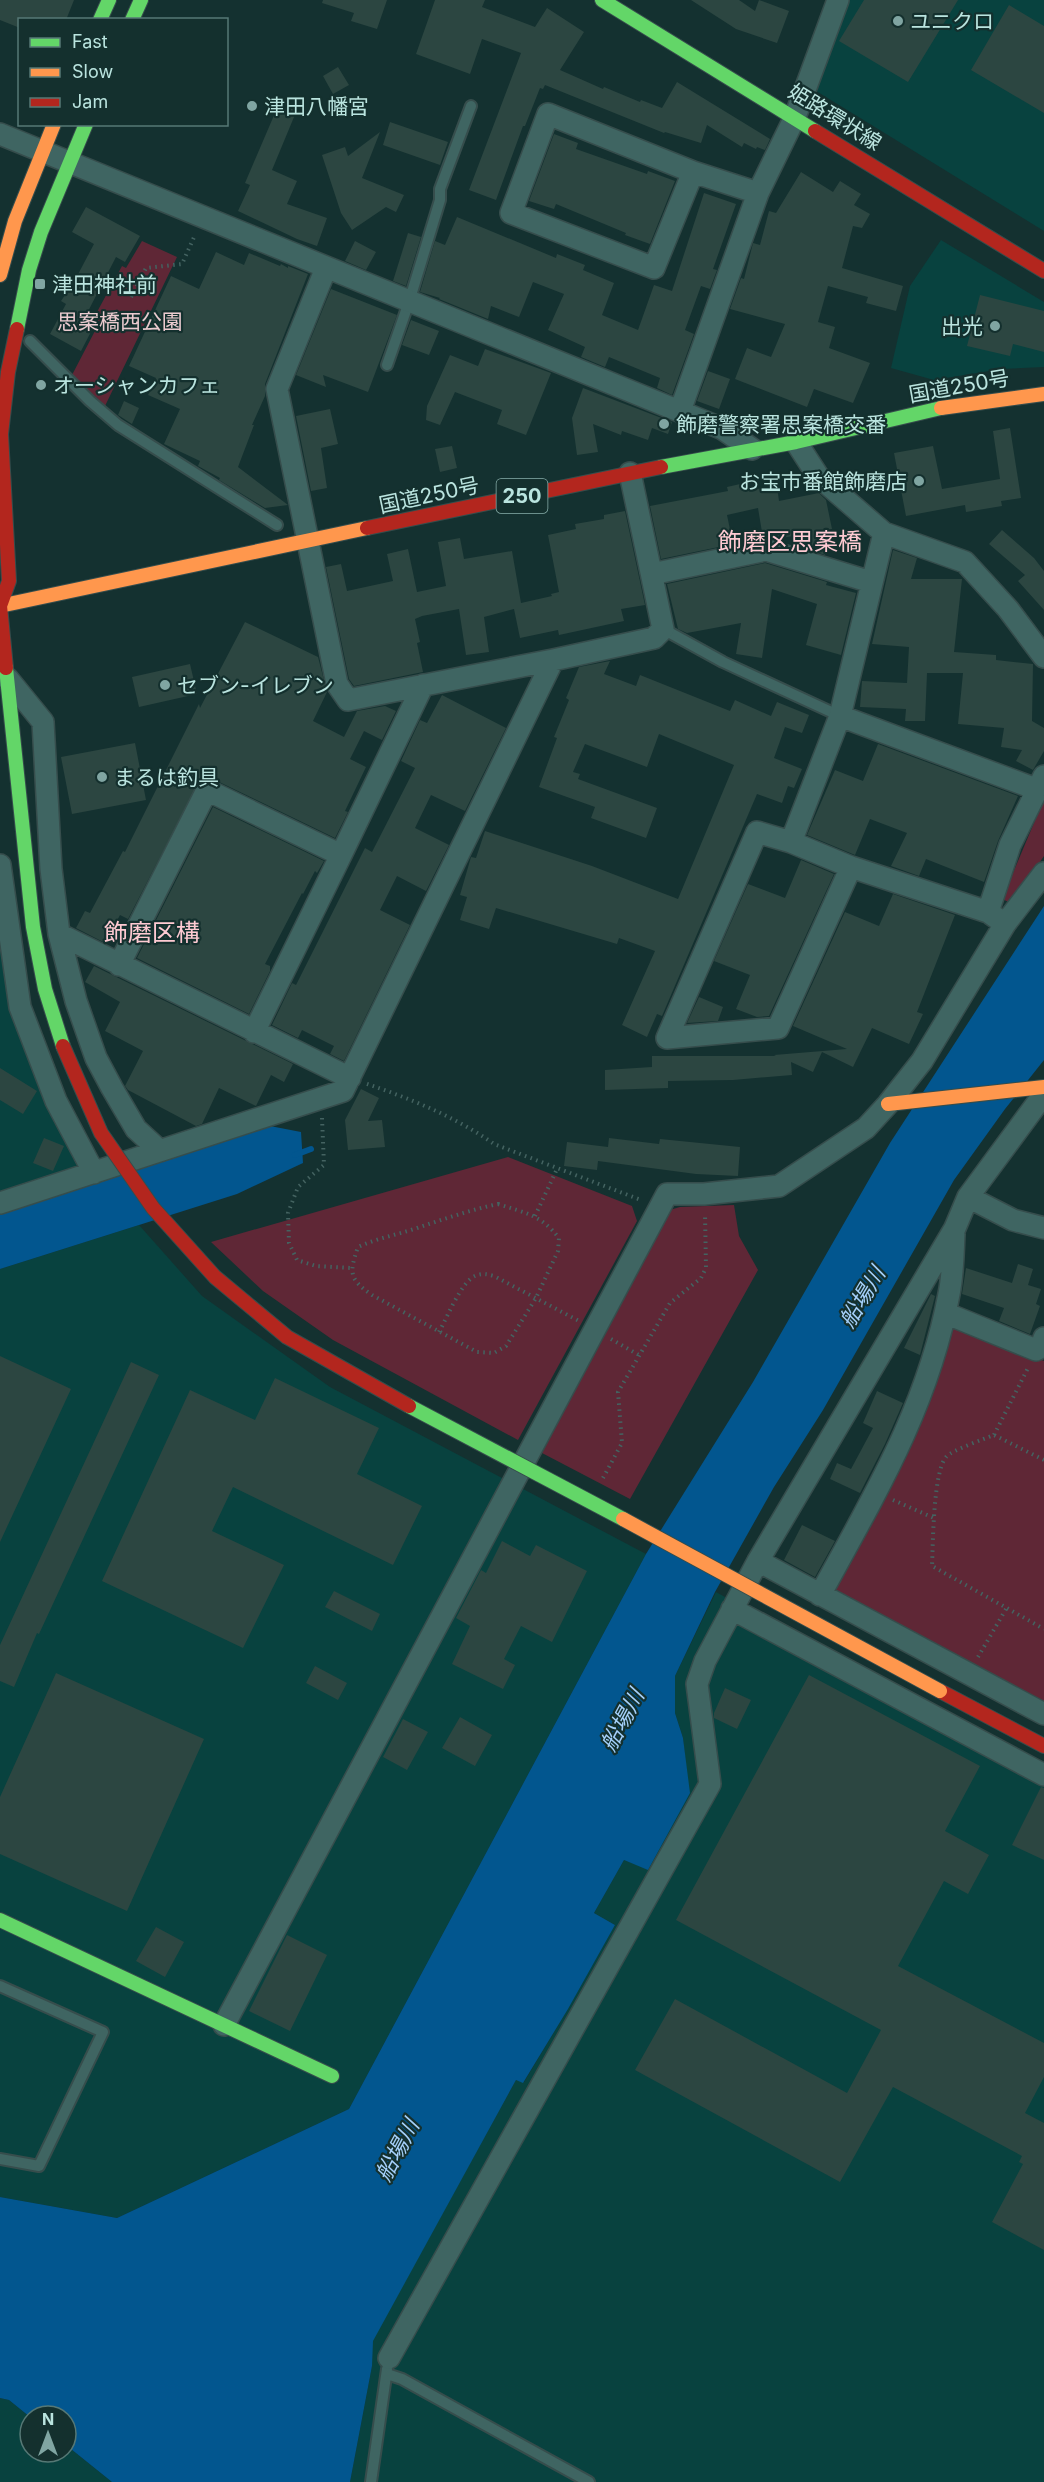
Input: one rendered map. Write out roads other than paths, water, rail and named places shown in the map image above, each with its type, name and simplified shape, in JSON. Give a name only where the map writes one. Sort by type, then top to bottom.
[{"type":"main road","points":[[101,18],[109,0]]},
{"type":"main road","points":[[133,18],[141,0]]},
{"type":"main road","name":"姫路環状線","points":[[602,0],[1044,271]]},
{"type":"main road","points":[[0,276],[15,220],[53,126]]},
{"type":"main road","points":[[85,126],[40,232],[29,270],[8,372],[1,434],[9,581],[0,606],[33,927],[45,989],[63,1046],[101,1132],[153,1208],[215,1277],[287,1337],[369,1385],[764,1594],[1044,1746]]},
{"type":"main road","name":"国道250号","points":[[0,606],[630,473],[796,442],[958,404],[1044,394]]},
{"type":"main road","points":[[888,1104],[1044,1087]]},
{"type":"main road","points":[[0,1920],[332,2076]]},
{"type":"street","points":[[680,411],[758,193],[795,117],[838,0]]},
{"type":"street","points":[[693,172],[654,268],[511,213],[548,114],[693,172],[758,193]]},
{"type":"street","points":[[0,134],[723,429],[752,449]]},
{"type":"street","points":[[326,268],[277,389],[337,684],[348,700],[654,638],[663,629],[630,473]]},
{"type":"street","points":[[796,442],[818,476],[884,533],[965,562],[1008,609],[1044,657]]},
{"type":"street","points":[[791,842],[840,716],[884,533]]},
{"type":"street","points":[[652,574],[766,550],[871,582]]},
{"type":"street","points":[[0,1203],[343,1091],[553,660]]},
{"type":"street","points":[[8,679],[43,722],[51,869],[59,934],[76,1001],[96,1058],[136,1129],[160,1151]]},
{"type":"street","points":[[254,1032],[423,685]]},
{"type":"street","points":[[0,736],[11,715]]},
{"type":"street","points":[[224,2025],[667,1194],[704,1194],[779,1186],[866,1128],[922,1060],[996,918],[1010,845],[1040,783],[840,716]]},
{"type":"street","points":[[119,965],[207,790],[341,855]]},
{"type":"street","points":[[851,867],[778,1028],[667,1038],[757,832],[791,842],[851,867],[996,918]]},
{"type":"street","points":[[0,865],[20,1007],[56,1101],[94,1173]]},
{"type":"street","points":[[996,918],[1044,873]]},
{"type":"street","points":[[59,934],[350,1078]]},
{"type":"street","points":[[388,2366],[710,1784],[697,1684],[705,1661],[758,1561],[955,1228],[968,1197],[1044,1094]]},
{"type":"street","points":[[968,1197],[1013,1220],[1044,1228]]},
{"type":"street","points":[[820,1595],[894,1459],[923,1390],[950,1291],[955,1228]]},
{"type":"street","points":[[945,1313],[1040,1344]]},
{"type":"street","points":[[758,1561],[1044,1714]]},
{"type":"street","points":[[732,1609],[1044,1774]]},
{"type":"lane","points":[[387,365],[409,302],[440,200],[441,189],[471,106]]},
{"type":"lane","points":[[30,341],[90,401],[118,425],[277,525]]},
{"type":"lane","points":[[663,629],[723,663],[840,716]]},
{"type":"lane","points":[[0,1986],[103,2032],[39,2166],[0,2159]]},
{"type":"lane","points":[[371,2482],[388,2366]]},
{"type":"lane","points":[[388,2366],[402,2379],[589,2482]]},
{"type":"water","name":"船場川","points":[[1044,906],[1044,1060],[1005,1109],[954,1180],[823,1410],[774,1487],[715,1592],[675,1676],[675,1713],[683,1738],[690,1793],[648,1870],[624,1860],[594,1913],[615,1925],[523,2083],[516,2080],[373,2341],[372,2366],[350,2482],[112,2482],[78,2455],[78,2404],[18,2404],[18,2407],[9,2400],[0,2398],[0,2197],[117,2218],[349,2109],[646,1554],[753,1382],[890,1143]]},
{"type":"water","points":[[270,1126],[301,1132],[303,1163],[237,1194],[0,1269],[0,1211]]},
{"type":"waterway","points":[[295,1155],[311,1149]]},
{"type":"place","name":"ユニクロ","points":[[898,21]]},
{"type":"place","name":"津田八幡宮","points":[[252,106]]},
{"type":"place","name":"津田神社前","points":[[40,284]]},
{"type":"place","name":"出光","points":[[995,326]]},
{"type":"place","name":"オーシャンカフェ","points":[[41,385]]},
{"type":"place","name":"飾磨警察署思案橋交番","points":[[664,424]]},
{"type":"place","name":"お宝市番館飾磨店","points":[[919,481]]},
{"type":"place","name":"セブン-イレブン","points":[[165,685]]},
{"type":"place","name":"まるは釣具","points":[[102,777]]},
{"type":"district","name":"飾磨区思案橋","points":[[790,541]]},
{"type":"district","name":"飾磨区構","points":[[152,932]]},
{"type":"park label","name":"思案橋西公園","points":[[120,321]]}]
